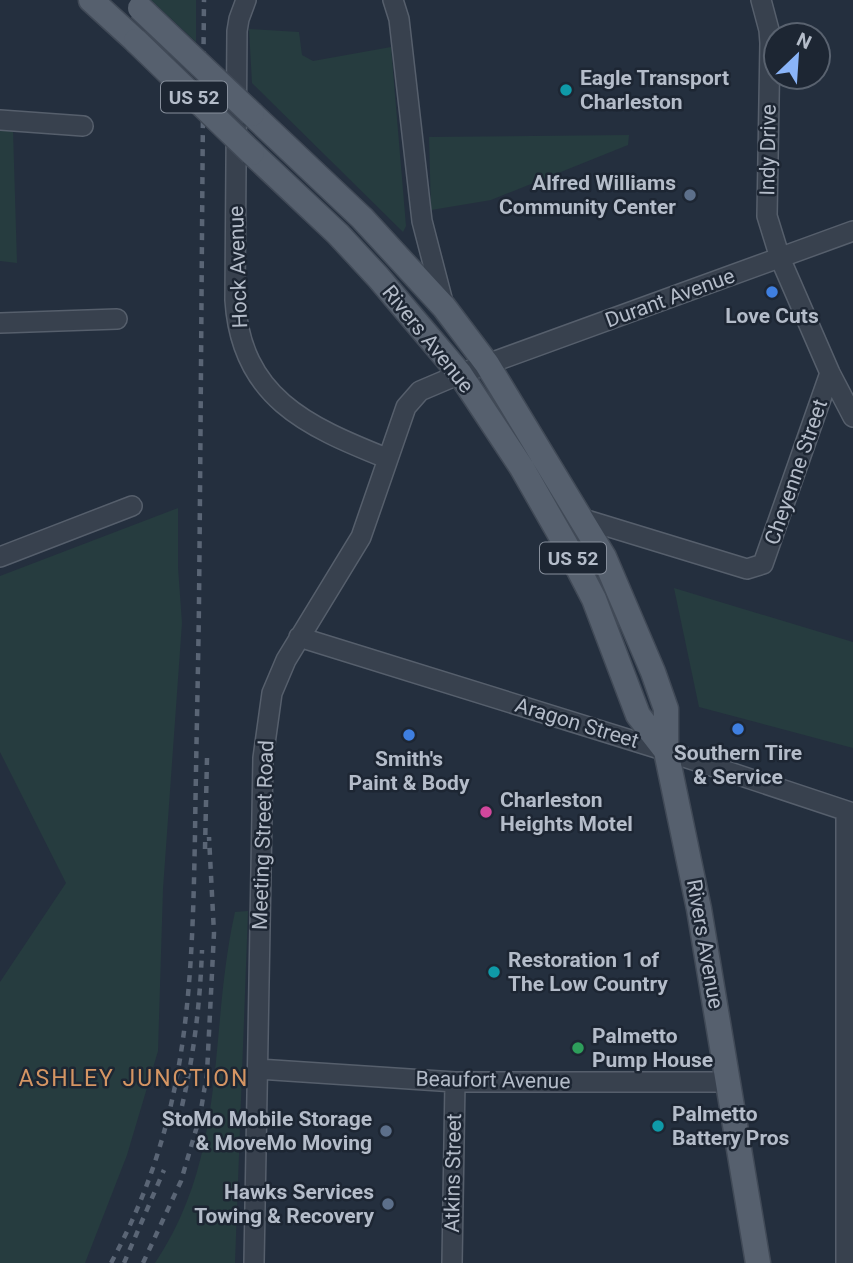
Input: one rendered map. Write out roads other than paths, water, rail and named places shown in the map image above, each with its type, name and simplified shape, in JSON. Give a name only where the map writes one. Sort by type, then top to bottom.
[{"type":"main road","name":"Rivers Avenue","points":[[91,0],[338,234],[403,305],[460,374],[522,468],[566,545],[594,599],[638,715],[666,751]]},
{"type":"main road","name":"Rivers Avenue","points":[[136,4],[362,218],[444,307],[486,364],[604,557],[666,709],[666,751],[689,853],[758,1263]]},
{"type":"street","name":"Hock Avenue","points":[[246,0],[237,31],[235,300],[243,347],[259,377],[292,411],[329,434],[387,458]]},
{"type":"street","points":[[393,0],[399,19],[422,221],[444,307]]},
{"type":"street","name":"Indy Drive","points":[[761,0],[770,35],[767,216],[780,258],[830,373],[853,417]]},
{"type":"street","points":[[0,120],[83,126]]},
{"type":"street","name":"Durant Avenue","points":[[486,364],[853,231]]},
{"type":"street","points":[[830,240],[853,248]]},
{"type":"street","points":[[0,323],[117,319]]},
{"type":"street","name":"Meeting Street Road","points":[[254,1263],[262,758],[272,693],[299,637],[348,562],[361,537],[401,416],[411,399],[420,391],[486,364]]},
{"type":"street","name":"Cheyenne Street","points":[[580,518],[747,569],[758,567],[765,562],[830,373]]},
{"type":"street","points":[[0,557],[132,506]]},
{"type":"street","name":"Aragon Street","points":[[299,637],[666,751],[850,812]]},
{"type":"street","points":[[846,1263],[850,812]]},
{"type":"street","name":"Beaufort Avenue","points":[[258,1069],[455,1082],[728,1082]]},
{"type":"street","name":"Atkins Street","points":[[452,1263],[455,1082]]},
{"type":"railway","points":[[111,1263],[137,1210],[171,1106],[181,1054],[191,947],[199,603],[204,0]]},
{"type":"railway","points":[[205,849],[207,758]]},
{"type":"railway","points":[[143,1263],[181,1181],[200,1116],[207,1073],[214,933],[209,837]]},
{"type":"railway","points":[[182,1106],[196,1029],[202,950]]},
{"type":"railway","points":[[124,1263],[164,1170]]},
{"type":"place","name":"Eagle Transport Charleston","points":[[566,90]]},
{"type":"place","name":"Alfred Williams Community Center","points":[[690,195]]},
{"type":"place","name":"Love Cuts","points":[[772,292]]},
{"type":"place","name":"Southern Tire & Service","points":[[738,729]]},
{"type":"place","name":"Smith's Paint & Body","points":[[409,735]]},
{"type":"place","name":"Charleston Heights Motel","points":[[486,812]]},
{"type":"place","name":"Restoration 1 of The Low Country","points":[[494,972]]},
{"type":"place","name":"Palmetto Pump House","points":[[578,1048]]},
{"type":"place","name":"Palmetto Battery Pros","points":[[658,1126]]},
{"type":"place","name":"StoMo Mobile Storage & MoveMo Moving","points":[[386,1131]]},
{"type":"place","name":"Hawks Services Towing & Recovery","points":[[388,1204]]},
{"type":"district","name":"ASHLEY JUNCTION","points":[[134,1078]]}]
